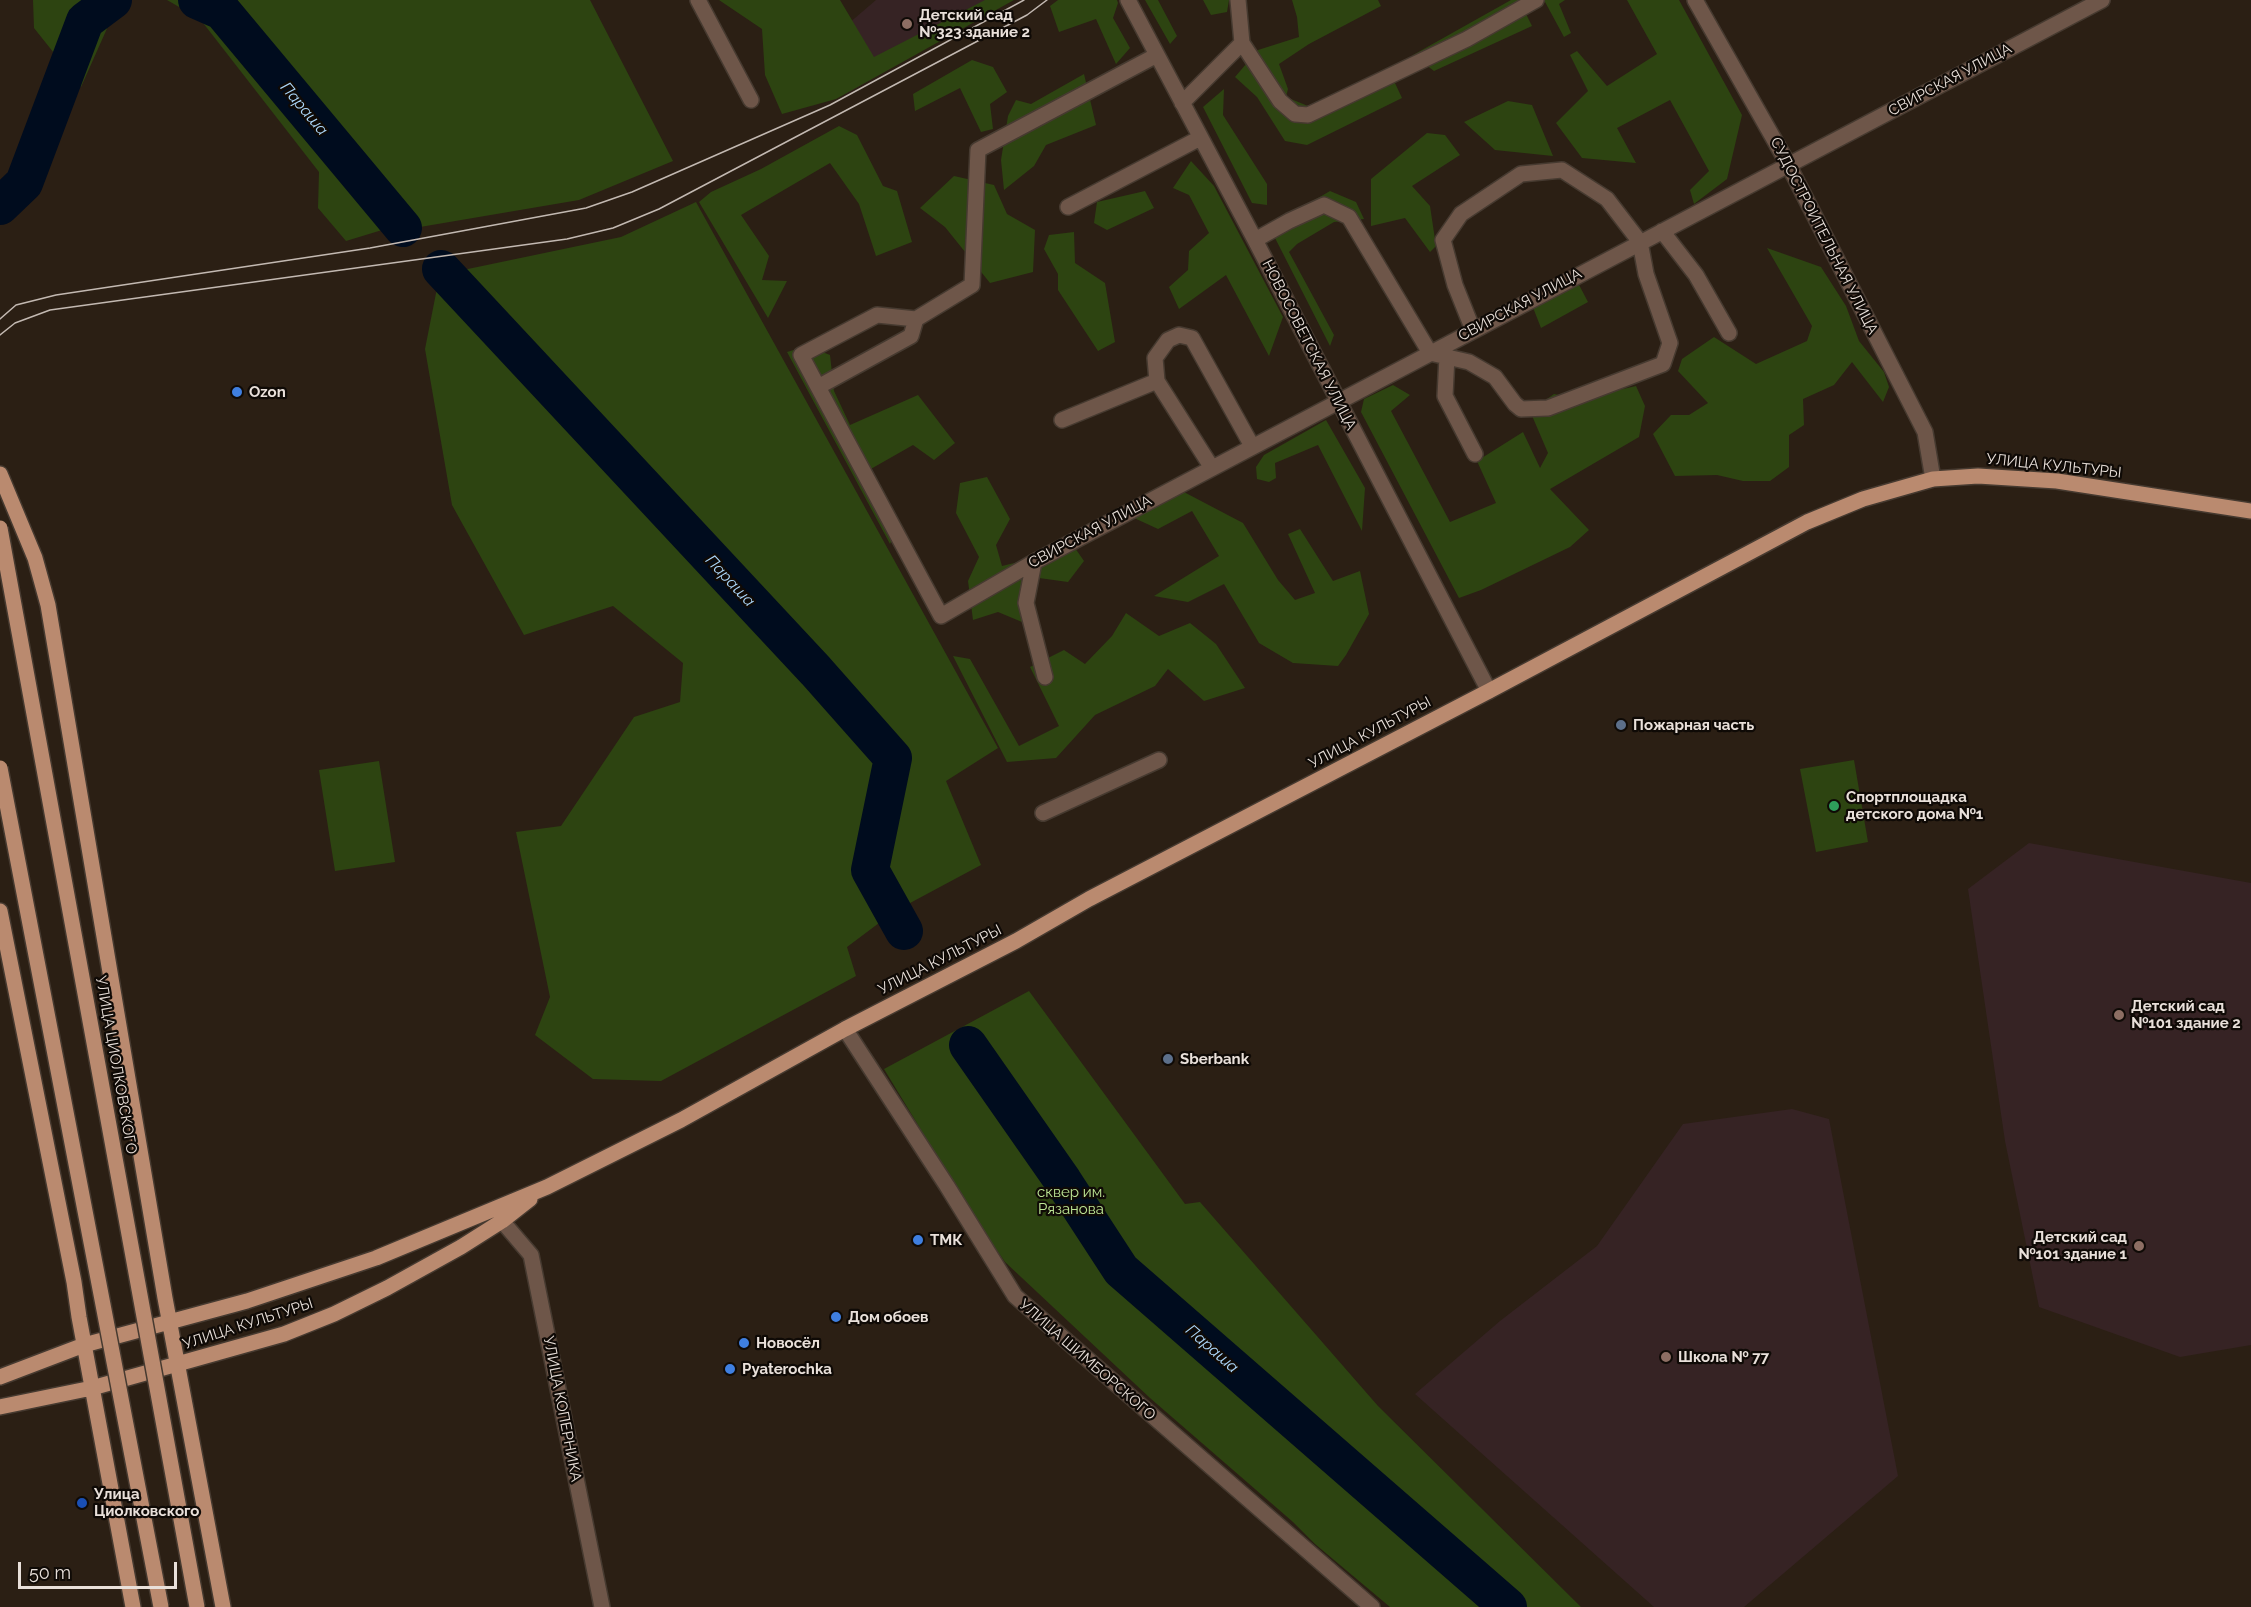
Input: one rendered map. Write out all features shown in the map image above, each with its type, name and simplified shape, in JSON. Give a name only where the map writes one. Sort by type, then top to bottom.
[{"type":"main road","points":[[0,474],[35,558],[48,605],[177,1365],[223,1607]]},
{"type":"main road","name":"УЛИЦА КУЛЬТУРЫ","points":[[0,1377],[84,1345],[247,1301],[376,1258],[547,1186],[681,1120],[844,1029],[1016,941],[1089,899],[1807,522],[1863,499],[1933,479],[1978,476],[2057,481],[2251,511]]},
{"type":"main road","name":"УЛИЦА ЦИОЛКОВСКОГО","points":[[0,528],[197,1607]]},
{"type":"main road","points":[[0,768],[162,1607]]},
{"type":"main road","points":[[0,911],[75,1282],[84,1345],[133,1607]]},
{"type":"main road","name":"УЛИЦА КУЛЬТУРЫ","points":[[0,1407],[92,1388],[177,1365],[258,1342],[334,1314],[461,1247],[502,1221],[547,1186]]},
{"type":"street","points":[[698,0],[751,100]]},
{"type":"street","name":"НОВОСОВЕТСКАЯ УЛИЦА","points":[[1128,0],[1256,240],[1489,691]]},
{"type":"street","points":[[1238,0],[1242,43],[1280,101],[1295,114],[1308,115],[1467,39],[1536,0]]},
{"type":"street","name":"СУДОСТРОИТЕЛЬНАЯ УЛИЦА","points":[[1695,0],[1788,164],[1925,432],[1933,479]]},
{"type":"street","name":"СВИРСКАЯ УЛИЦА","points":[[818,387],[941,616],[1034,562],[1252,446],[2102,0]]},
{"type":"street","points":[[1182,103],[1242,43]]},
{"type":"street","points":[[916,319],[911,336],[818,387],[801,355],[877,315],[916,319],[972,285],[978,150],[1157,55]]},
{"type":"street","points":[[1068,207],[1200,138]]},
{"type":"street","points":[[1256,240],[1324,205],[1349,217],[1430,353],[1469,362],[1495,377],[1521,409],[1548,408],[1663,364],[1670,343],[1650,285],[1640,242],[1607,199],[1562,170],[1521,174],[1461,214],[1443,240],[1455,285],[1473,330]]},
{"type":"street","points":[[1662,231],[1696,275],[1729,333]]},
{"type":"street","points":[[1212,468],[1157,381],[1155,358],[1168,340],[1179,335],[1192,338],[1252,446]]},
{"type":"street","points":[[1447,356],[1445,396],[1475,454]]},
{"type":"street","points":[[1062,420],[1157,381]]},
{"type":"street","points":[[1034,562],[1026,603],[1045,677]]},
{"type":"street","points":[[1043,813],[1159,760]]},
{"type":"street","name":"УЛИЦА ШИМБОРСКОГО","points":[[844,1029],[947,1186],[1015,1296],[1372,1607]]},
{"type":"street","name":"УЛИЦА КОПЕРНИКА","points":[[502,1221],[531,1255],[602,1607]]},
{"type":"shaded area","name":"Детский сад №323 здание 2","points":[[876,0],[1008,0],[846,94],[820,48]]},
{"type":"shaded area","name":"Детский сад №101 здание 2","points":[[2029,843],[2251,883],[2251,1345],[2180,1357],[2039,1307],[2005,1141],[1968,889]]},
{"type":"shaded area","name":"Школа № 77","points":[[1792,1109],[1829,1119],[1898,1476],[1744,1607],[1654,1607],[1415,1394],[1500,1321],[1597,1246],[1683,1124]]},
{"type":"green space","points":[[33,0],[125,0],[117,6],[81,87],[34,28]]},
{"type":"green space","points":[[167,0],[590,0],[673,161],[579,200],[420,227],[415,220],[346,241],[318,208],[319,172],[200,19]]},
{"type":"green space","points":[[719,0],[840,0],[874,57],[985,0],[1014,0],[836,99],[782,114],[765,75],[762,29]]},
{"type":"green space","points":[[1058,0],[1117,0],[1113,18],[1130,48],[1116,64],[1096,19],[1059,32],[1050,6]]},
{"type":"green space","points":[[1145,0],[1158,0],[1177,36],[1170,44]]},
{"type":"green space","points":[[1203,0],[1229,0],[1227,12],[1211,15]]},
{"type":"green space","points":[[1292,0],[1378,0],[1381,6],[1309,44],[1279,64],[1288,89],[1286,97],[1308,106],[1394,81],[1402,98],[1307,145],[1285,141],[1257,97],[1235,77],[1258,50],[1299,37]]},
{"type":"green space","points":[[1511,0],[1519,0],[1532,26],[1434,71],[1413,55]]},
{"type":"green space","points":[[1544,0],[1565,0],[1559,4],[1571,33],[1564,37]]},
{"type":"green space","points":[[1627,0],[1679,0],[1742,115],[1727,179],[1694,204],[1690,190],[1709,171],[1670,100],[1617,128],[1636,163],[1582,158],[1556,123],[1588,91],[1570,55],[1577,51],[1607,86],[1657,54]]},
{"type":"green space","points":[[972,60],[993,67],[1007,92],[990,104],[993,129],[981,132],[960,88],[915,111],[913,94]]},
{"type":"green space","points":[[1084,74],[1096,125],[1046,145],[1034,166],[1004,190],[1001,160],[1008,116],[1016,100],[1031,104]]},
{"type":"green space","points":[[1224,89],[1223,115],[1267,184],[1267,205],[1252,203],[1203,107]]},
{"type":"green space","points":[[1508,101],[1532,105],[1553,156],[1495,150],[1464,122]]},
{"type":"green space","points":[[839,126],[857,135],[883,186],[897,191],[912,242],[876,256],[859,204],[830,163],[741,215],[769,256],[762,280],[787,281],[768,318],[699,202],[711,192],[761,169]]},
{"type":"green space","points":[[1427,133],[1445,135],[1460,155],[1412,186],[1430,206],[1436,246],[1430,252],[1405,218],[1371,226],[1371,179]]},
{"type":"green space","points":[[1191,161],[1214,186],[1283,317],[1269,356],[1226,275],[1179,309],[1169,287],[1188,270],[1189,251],[1209,233],[1189,195],[1173,188]]},
{"type":"green space","points":[[954,176],[994,185],[1007,214],[1035,230],[1033,272],[990,283],[945,227],[920,208]]},
{"type":"green space","points":[[1145,191],[1154,208],[1107,230],[1094,223],[1097,202]]},
{"type":"green space","points":[[1330,191],[1356,202],[1364,219],[1334,222],[1297,244],[1289,252],[1334,335],[1330,346],[1274,236],[1287,216]]},
{"type":"green space","points":[[696,202],[998,748],[946,781],[981,865],[897,910],[873,869],[896,757],[457,282],[463,270],[621,237]]},
{"type":"green space","points":[[1074,232],[1075,263],[1105,283],[1115,342],[1098,351],[1058,290],[1058,274],[1044,249],[1049,235]]},
{"type":"green space","points":[[1767,248],[1821,267],[1846,306],[1859,341],[1884,372],[1889,387],[1883,402],[1852,362],[1834,385],[1803,399],[1804,425],[1789,435],[1789,467],[1770,481],[1743,481],[1717,475],[1675,476],[1653,434],[1671,415],[1689,415],[1708,403],[1678,371],[1682,359],[1714,337],[1756,364],[1807,341],[1812,326]]},
{"type":"green space","points":[[440,273],[891,759],[868,870],[891,914],[847,947],[856,976],[661,1081],[593,1079],[535,1035],[550,997],[516,832],[561,826],[634,717],[680,702],[683,663],[613,606],[524,635],[452,505],[425,349]]},
{"type":"green space","points":[[1577,281],[1588,302],[1541,328],[1532,305]]},
{"type":"green space","points":[[807,346],[830,355],[834,391],[850,425],[918,395],[955,443],[934,460],[913,445],[869,470],[898,528],[890,544],[787,352]]},
{"type":"green space","points":[[1393,385],[1410,395],[1391,411],[1450,522],[1496,503],[1477,461],[1523,432],[1540,468],[1548,453],[1530,411],[1554,394],[1579,399],[1636,386],[1645,406],[1639,437],[1550,489],[1589,530],[1570,547],[1481,590],[1459,598],[1361,412],[1364,399]]},
{"type":"green space","points":[[1326,420],[1365,488],[1362,531],[1318,445],[1275,463],[1276,478],[1269,482],[1257,479],[1256,467],[1264,455]]},
{"type":"green space","points":[[987,477],[1010,519],[996,545],[1002,566],[1075,548],[1084,561],[1068,582],[1039,578],[1022,588],[1022,622],[998,612],[973,620],[968,581],[979,557],[956,513],[960,483]]},
{"type":"green space","points":[[1182,491],[1243,523],[1278,580],[1295,600],[1315,593],[1288,534],[1300,529],[1333,581],[1360,571],[1369,614],[1338,666],[1293,663],[1259,643],[1224,584],[1188,602],[1154,596],[1219,556],[1192,511],[1158,529],[1132,517]]},
{"type":"green space","points":[[1126,613],[1159,636],[1190,623],[1216,644],[1245,688],[1204,701],[1168,669],[1155,686],[1095,715],[1056,758],[1007,762],[953,656],[970,659],[1019,746],[1059,726],[1030,667],[1064,650],[1085,664],[1112,636]]},
{"type":"green space","name":"Спортплощадка детского дома №1","points":[[1854,760],[1868,842],[1816,852],[1800,769]]},
{"type":"green space","points":[[379,761],[395,862],[335,871],[319,770]]},
{"type":"green space","name":"сквер им. Рязанова","points":[[1029,991],[1185,1204],[1200,1202],[1378,1406],[1581,1607],[1390,1607],[1150,1398],[1005,1262],[977,1222],[884,1069]]},
{"type":"waterway","name":"Параша","points":[[0,206],[24,183],[85,21],[113,0]]},
{"type":"waterway","name":"Параша","points":[[197,0],[222,11],[403,228]]},
{"type":"waterway","name":"Параша","points":[[441,269],[816,671],[893,758],[870,870],[904,931]]},
{"type":"waterway","name":"Параша","points":[[968,1045],[1063,1181],[1121,1270],[1508,1607]]},
{"type":"tram line","points":[[0,319],[16,305],[56,295],[370,248],[586,208],[632,192],[830,105],[1024,0]]},
{"type":"tram line","points":[[0,335],[15,323],[50,310],[567,239],[613,228],[659,209],[1027,15],[1047,0]]},
{"type":"place","name":"Детский сад №323 здание 2","points":[[907,24]]},
{"type":"place","name":"Ozon","points":[[237,392]]},
{"type":"place","name":"Пожарная часть","points":[[1621,725]]},
{"type":"place","name":"Спортплощадка детского дома №1","points":[[1834,806]]},
{"type":"place","name":"Детский сад №101 здание 2","points":[[2119,1015]]},
{"type":"place","name":"Sberbank","points":[[1168,1059]]},
{"type":"place","name":"ТМК","points":[[918,1240]]},
{"type":"place","name":"Детский сад №101 здание 1","points":[[2139,1246]]},
{"type":"place","name":"Дом обоев","points":[[836,1317]]},
{"type":"place","name":"Новосёл","points":[[744,1343]]},
{"type":"place","name":"Школа № 77","points":[[1666,1357]]},
{"type":"place","name":"Pyaterochka","points":[[730,1369]]},
{"type":"place","name":"Улица Циолковского","points":[[82,1503]]}]
